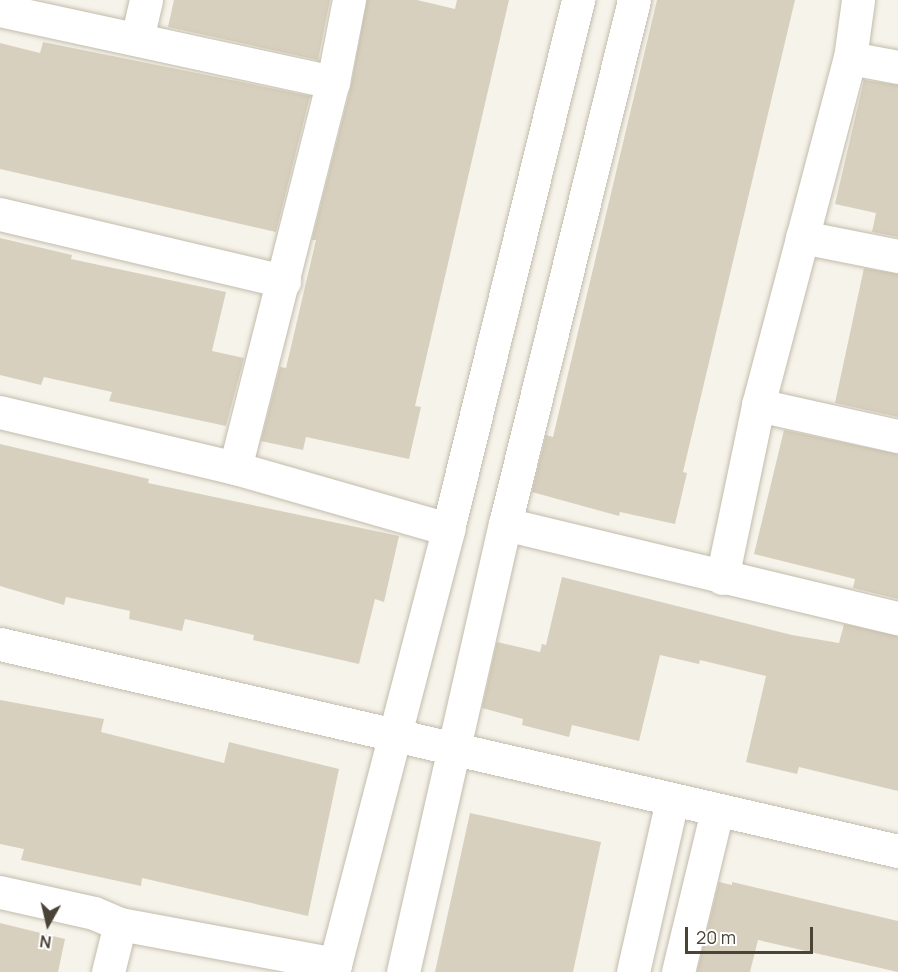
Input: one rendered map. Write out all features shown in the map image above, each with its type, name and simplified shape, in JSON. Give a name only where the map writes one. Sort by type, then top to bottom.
[{"type":"street","points":[[137,39],[146,0]]},
{"type":"street","points":[[235,468],[333,82],[349,0]]},
{"type":"street","points":[[0,892],[94,914],[120,924],[334,968],[396,736],[578,0]]},
{"type":"street","points":[[403,972],[505,524],[634,0]]},
{"type":"street","points":[[722,578],[758,405],[850,58],[858,0]]},
{"type":"street","points":[[0,9],[62,12],[137,39],[333,82]]},
{"type":"street","points":[[850,58],[898,67]]},
{"type":"street","points":[[0,214],[284,281]]},
{"type":"street","points":[[802,237],[898,256]]},
{"type":"street","points":[[758,405],[898,436]]},
{"type":"street","points":[[0,411],[235,468],[448,529]]},
{"type":"street","points":[[505,524],[722,578],[898,618]]},
{"type":"street","points":[[0,644],[672,801],[898,851]]},
{"type":"street","points":[[633,972],[672,801]]},
{"type":"street","points":[[678,972],[717,810]]},
{"type":"street","points":[[108,972],[120,924]]},
{"type":"building","points":[[174,0],[330,0],[318,60],[168,27]]},
{"type":"building","points":[[367,0],[417,0],[455,9],[457,0],[509,0],[415,406],[421,407],[409,459],[306,437],[303,450],[261,441],[280,367],[286,368],[316,240],[312,240],[351,86]]},
{"type":"building","points":[[657,0],[795,0],[683,472],[687,473],[675,524],[620,512],[619,516],[532,492],[546,435],[553,437]]},
{"type":"building","points":[[43,42],[310,96],[276,232],[0,169],[0,43],[40,53]]},
{"type":"building","points":[[864,80],[898,85],[898,237],[872,232],[876,213],[835,204]]},
{"type":"building","points":[[0,238],[72,255],[71,259],[226,292],[212,351],[244,358],[226,426],[109,401],[112,392],[44,377],[41,385],[0,375]]},
{"type":"building","points":[[864,268],[898,274],[898,417],[835,403]]},
{"type":"building","points":[[784,430],[898,454],[898,599],[853,588],[855,579],[754,554]]},
{"type":"building","points":[[0,444],[149,479],[148,483],[399,536],[384,602],[375,599],[359,664],[253,640],[254,635],[185,619],[182,631],[129,619],[130,611],[66,597],[64,605],[0,586]]},
{"type":"building","points":[[562,577],[792,635],[839,643],[844,624],[898,636],[898,791],[799,767],[797,774],[746,762],[766,676],[700,660],[699,664],[660,655],[639,741],[572,725],[569,737],[522,725],[523,719],[482,708],[497,642],[540,652],[542,644],[546,645]]},
{"type":"building","points":[[0,700],[104,719],[101,732],[224,763],[229,742],[339,769],[308,916],[142,878],[141,886],[21,860],[24,849],[0,844]]},
{"type":"building","points":[[470,813],[601,842],[573,972],[435,972]]},
{"type":"building","points":[[719,882],[732,885],[732,882],[898,921],[898,972],[758,940],[750,972],[697,972]]},
{"type":"building","points":[[0,923],[65,939],[58,972],[0,972]]}]
